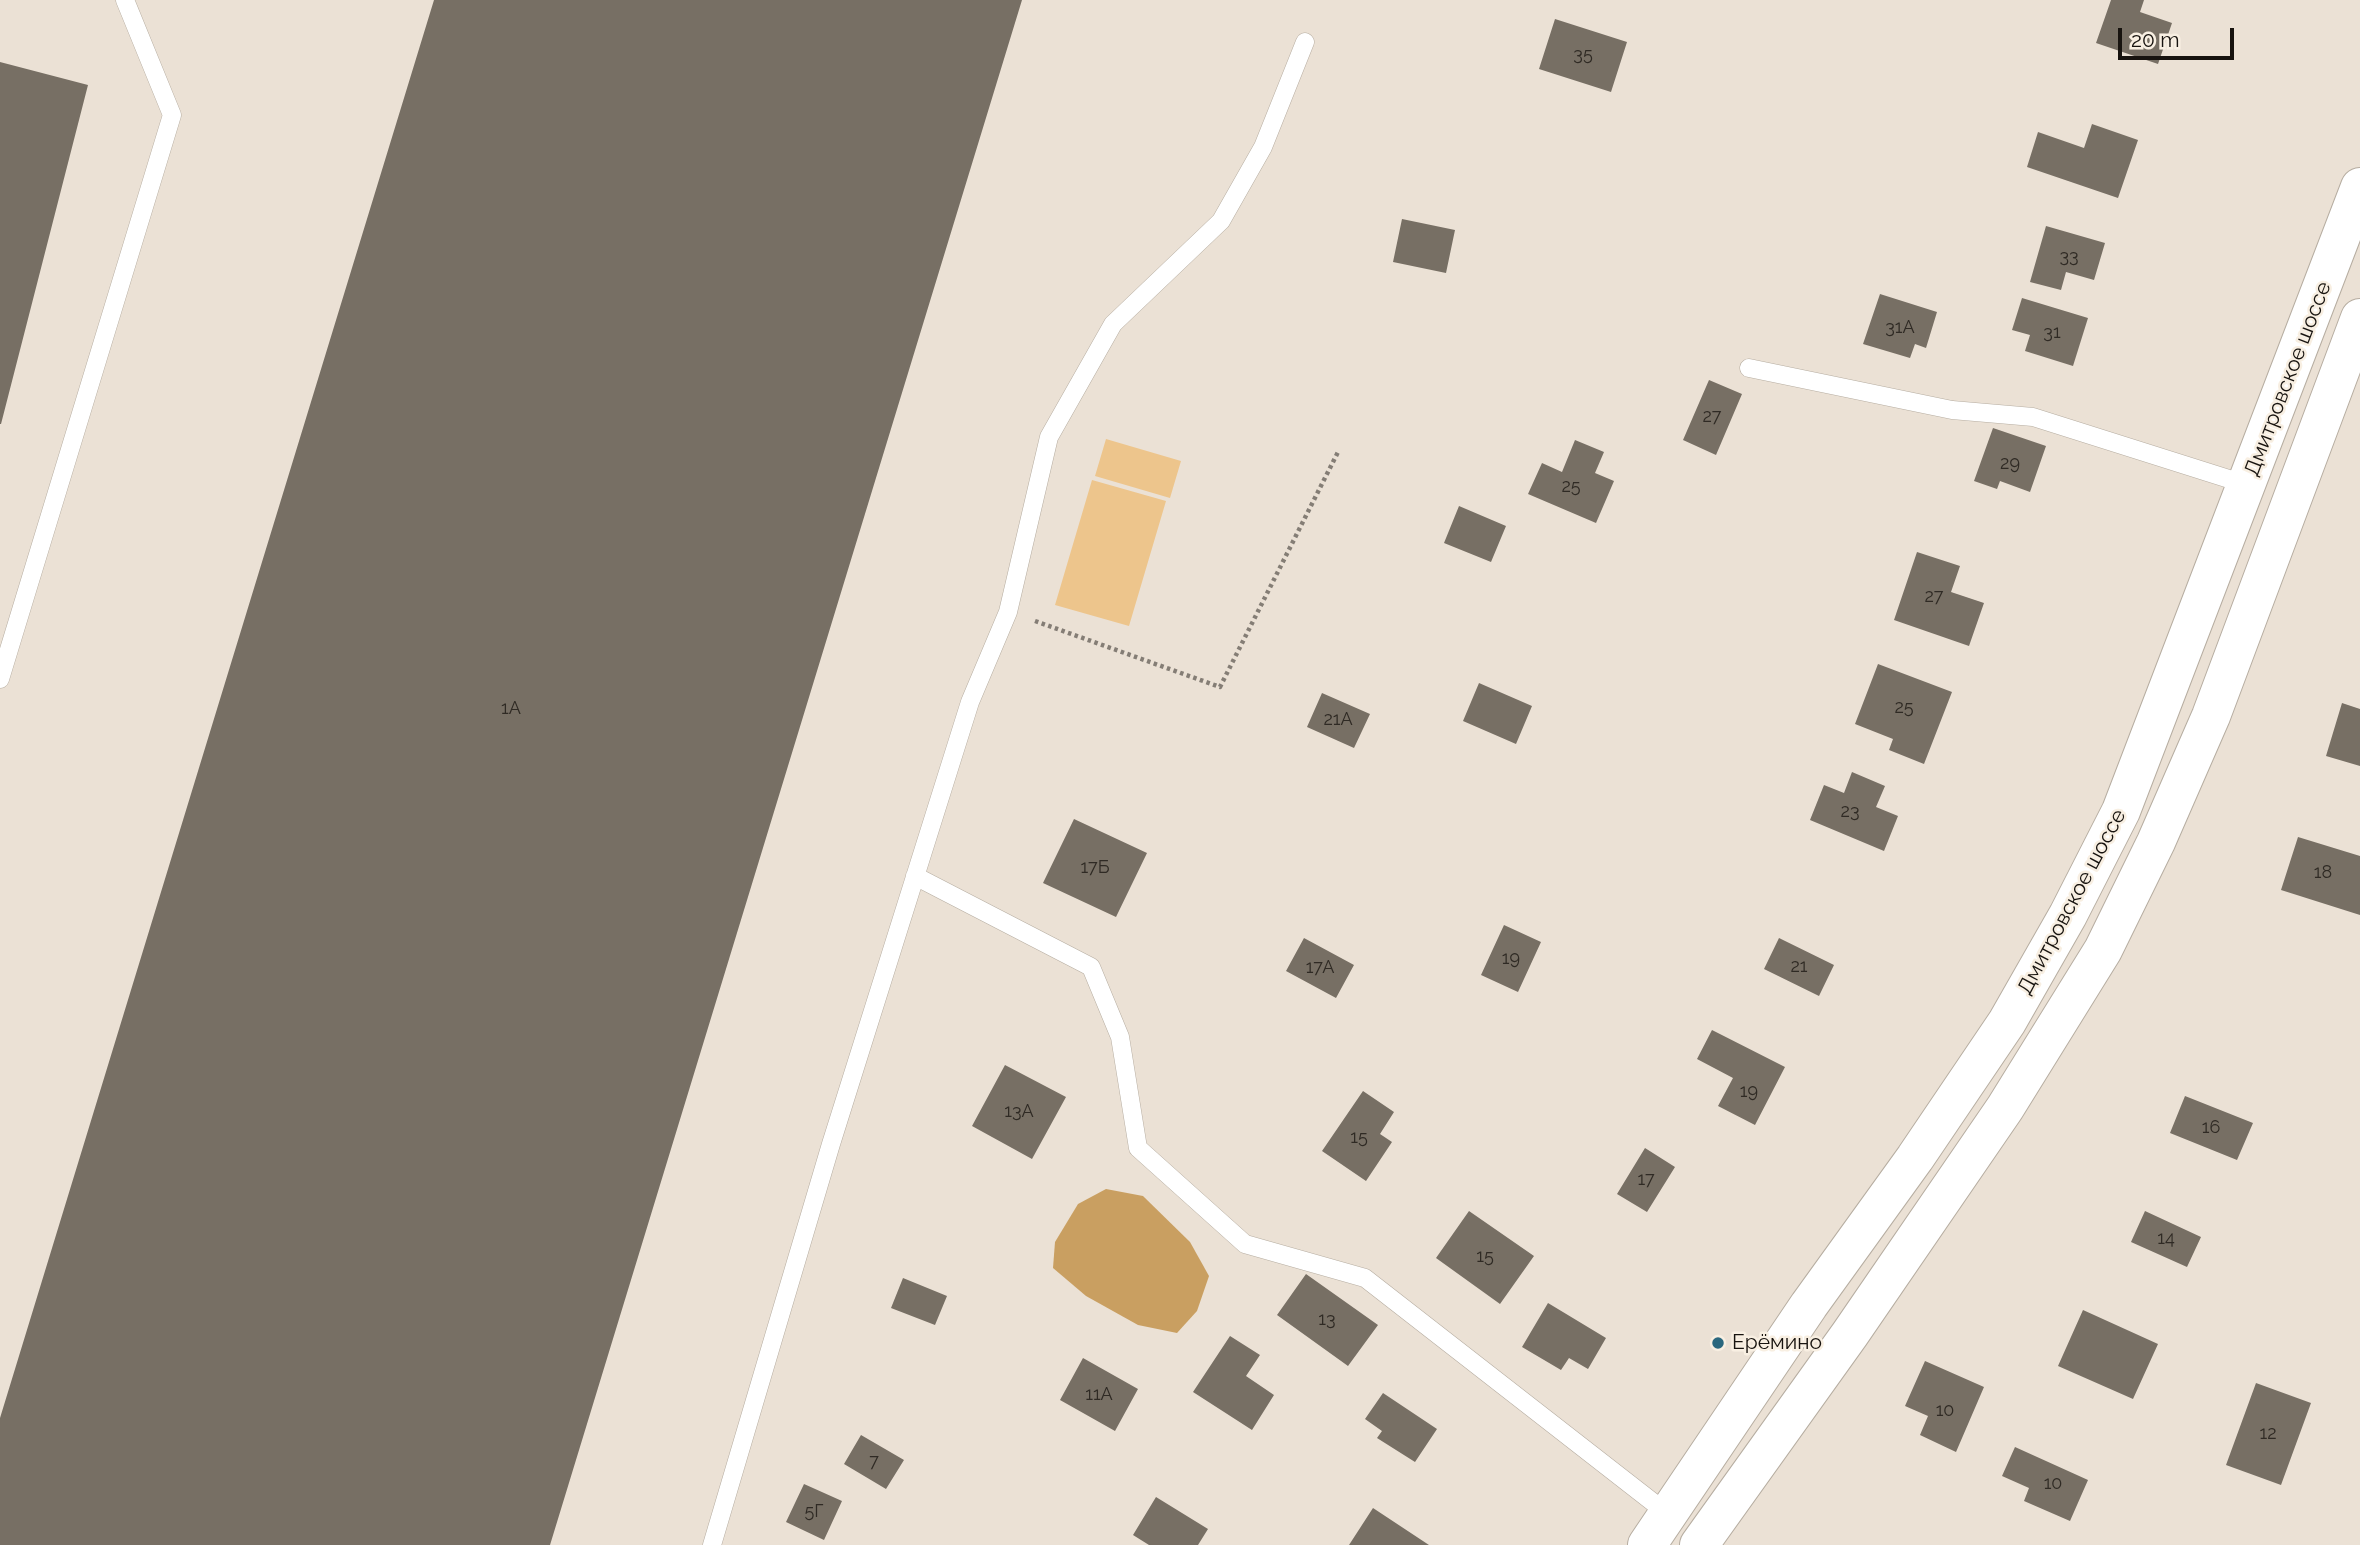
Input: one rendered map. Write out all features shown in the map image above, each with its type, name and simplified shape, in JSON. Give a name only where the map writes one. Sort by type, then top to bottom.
[{"type":"highway","name":"Дмитровское шоссе","points":[[1647,1545],[1809,1305],[2007,1023],[2068,915],[2121,811],[2360,187]]},
{"type":"highway","points":[[1699,1545],[1850,1334],[2018,1089],[2103,950],[2156,842],[2211,716],[2360,318]]},
{"type":"lane","points":[[0,679],[172,115],[125,0]]},
{"type":"lane","points":[[712,1545],[970,702],[1008,612],[1049,437],[1113,324],[1221,221],[1263,147],[1305,43]]},
{"type":"lane","points":[[1749,368],[1952,410],[2033,417],[2248,485]]},
{"type":"lane","points":[[915,876],[1091,967],[1120,1037],[1138,1148],[1245,1244],[1365,1278],[1668,1514]]},
{"type":"path","points":[[1008,612],[1220,687],[1339,450]]},
{"type":"shaded area","points":[[1106,439],[1181,461],[1170,498],[1095,476]]},
{"type":"shaded area","points":[[1092,480],[1166,501],[1129,626],[1055,605]]},
{"type":"shaded area","points":[[1106,1189],[1143,1196],[1190,1242],[1209,1276],[1197,1311],[1177,1333],[1138,1325],[1086,1296],[1053,1268],[1055,1242],[1078,1204]]},
{"type":"building","points":[[434,0],[1022,0],[550,1545],[0,1545],[0,1418]]},
{"type":"building","points":[[2111,0],[2144,0],[2140,12],[2172,23],[2158,64],[2096,43]]},
{"type":"building","points":[[1555,19],[1627,42],[1611,92],[1539,69]]},
{"type":"building","points":[[0,62],[88,85],[1,424],[0,424]]},
{"type":"building","points":[[2092,124],[2138,140],[2118,198],[2027,167],[2038,132],[2084,148]]},
{"type":"building","points":[[1402,219],[1455,230],[1446,273],[1393,262]]},
{"type":"building","points":[[2046,226],[2105,243],[2094,280],[2066,272],[2061,290],[2030,282]]},
{"type":"building","points":[[1880,294],[1937,312],[1926,348],[1915,344],[1910,358],[1863,344]]},
{"type":"building","points":[[2022,298],[2088,318],[2073,366],[2025,351],[2030,335],[2012,330]]},
{"type":"building","points":[[1709,380],[1742,394],[1716,455],[1683,440]]},
{"type":"building","points":[[1993,428],[2046,446],[2030,492],[2000,481],[1997,489],[1974,481]]},
{"type":"building","points":[[1575,440],[1604,452],[1595,473],[1614,481],[1596,523],[1528,494],[1542,463],[1562,472]]},
{"type":"building","points":[[1459,506],[1506,526],[1491,562],[1444,543]]},
{"type":"building","points":[[1917,552],[1960,566],[1951,592],[1984,603],[1969,646],[1894,620]]},
{"type":"building","points":[[1878,664],[1952,692],[1924,764],[1889,750],[1893,739],[1855,724]]},
{"type":"building","points":[[1479,683],[1532,706],[1516,744],[1463,721]]},
{"type":"building","points":[[1322,693],[1370,714],[1354,748],[1307,727]]},
{"type":"building","points":[[2342,703],[2360,709],[2360,766],[2326,756]]},
{"type":"building","points":[[1852,772],[1885,786],[1876,807],[1898,816],[1884,851],[1810,820],[1824,785],[1844,793]]},
{"type":"building","points":[[1074,819],[1147,853],[1116,917],[1043,883]]},
{"type":"building","points":[[2298,837],[2360,856],[2360,915],[2281,890]]},
{"type":"building","points":[[1504,925],[1541,942],[1518,992],[1481,975]]},
{"type":"building","points":[[1304,938],[1354,965],[1336,998],[1286,971]]},
{"type":"building","points":[[1779,938],[1834,965],[1819,996],[1764,969]]},
{"type":"building","points":[[1712,1030],[1785,1067],[1755,1125],[1718,1106],[1733,1078],[1697,1059]]},
{"type":"building","points":[[1005,1065],[1066,1097],[1032,1159],[972,1126]]},
{"type":"building","points":[[1363,1091],[1394,1112],[1380,1134],[1392,1142],[1366,1181],[1322,1151]]},
{"type":"building","points":[[2185,1096],[2253,1123],[2237,1160],[2170,1133]]},
{"type":"building","points":[[1645,1148],[1675,1167],[1647,1212],[1617,1194]]},
{"type":"building","points":[[1469,1211],[1534,1256],[1500,1304],[1436,1258]]},
{"type":"building","points":[[2145,1211],[2201,1237],[2187,1267],[2131,1242]]},
{"type":"building","points":[[1306,1274],[1378,1325],[1348,1366],[1277,1315]]},
{"type":"building","points":[[903,1278],[947,1296],[935,1325],[891,1308]]},
{"type":"building","points":[[1548,1303],[1606,1338],[1588,1369],[1569,1358],[1561,1370],[1522,1347]]},
{"type":"building","points":[[2083,1310],[2158,1344],[2133,1399],[2058,1366]]},
{"type":"building","points":[[1230,1336],[1260,1355],[1246,1376],[1274,1395],[1252,1430],[1193,1392]]},
{"type":"building","points":[[1083,1358],[1138,1389],[1115,1431],[1060,1400]]},
{"type":"building","points":[[1925,1361],[1984,1387],[1956,1452],[1920,1435],[1928,1416],[1905,1406]]},
{"type":"building","points":[[2256,1383],[2311,1403],[2281,1485],[2226,1465]]},
{"type":"building","points":[[1383,1393],[1437,1429],[1415,1462],[1377,1438],[1382,1431],[1365,1419]]},
{"type":"building","points":[[861,1435],[904,1460],[886,1489],[844,1464]]},
{"type":"building","points":[[2015,1447],[2088,1480],[2070,1521],[2024,1501],[2029,1488],[2002,1476]]},
{"type":"building","points":[[804,1484],[842,1501],[824,1540],[786,1522]]},
{"type":"building","points":[[1156,1497],[1208,1529],[1198,1545],[1149,1545],[1133,1535]]},
{"type":"building","points":[[1373,1508],[1429,1545],[1349,1545]]},
{"type":"place","name":"Ерёмино","points":[[1718,1343]]}]
